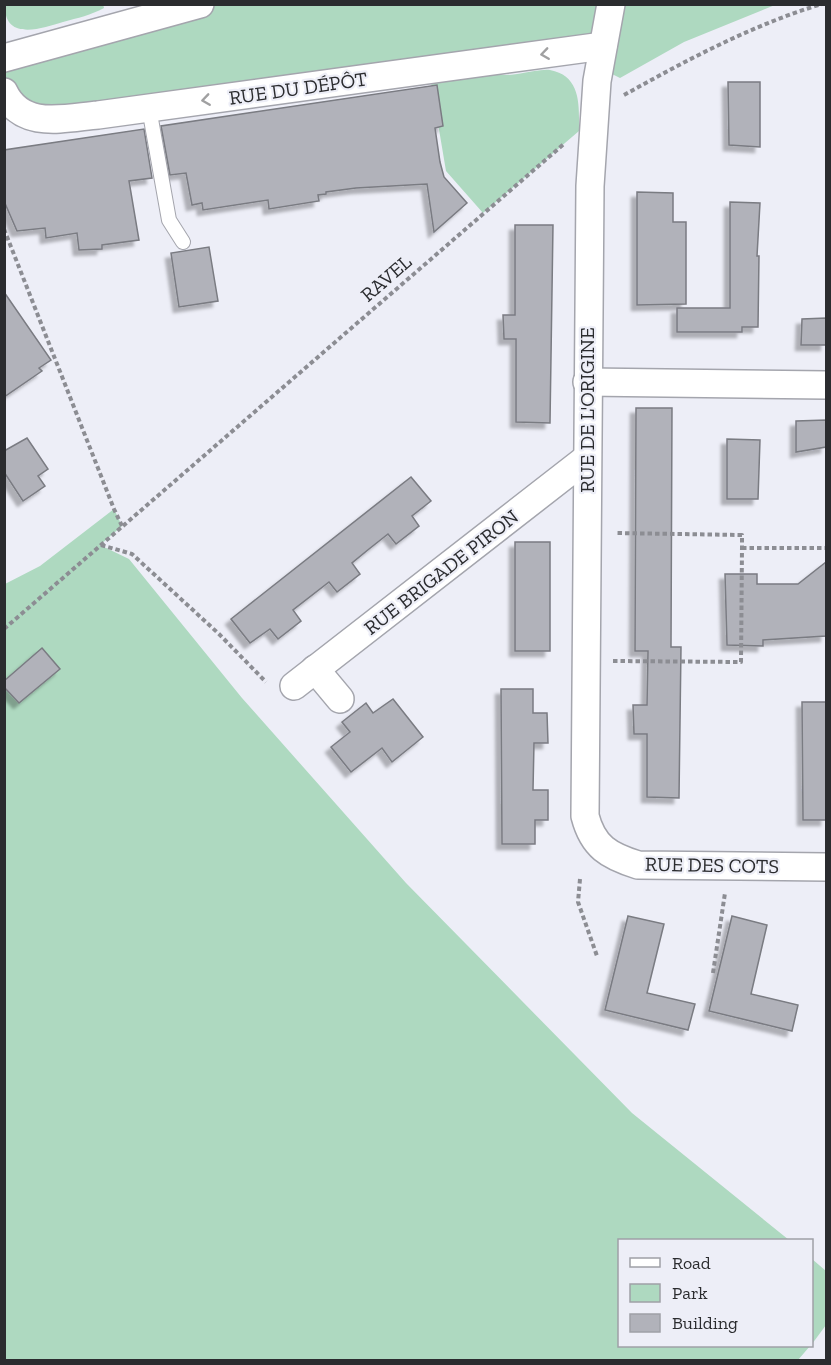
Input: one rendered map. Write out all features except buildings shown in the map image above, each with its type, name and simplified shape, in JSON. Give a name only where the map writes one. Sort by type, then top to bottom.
[{"type":"street","points":[[4,58],[201,4]]},
{"type":"street","name":"RUE DE L'ORIGINE","points":[[585,816],[590,186],[597,81],[611,4]]},
{"type":"street","name":"RUE DU DÉPÔT","points":[[4,92],[15,109],[30,117],[98,115],[603,46]]},
{"type":"street","points":[[587,382],[826,385]]},
{"type":"street","name":"RUE BRIGADE PIRON","points":[[305,677],[587,458]]},
{"type":"street","points":[[305,677],[339,699]]},
{"type":"street","name":"RUE DES COTS","points":[[585,816],[588,829],[596,842],[614,857],[638,866],[826,867]]},
{"type":"lane","points":[[149,108],[169,220],[183,242]]},
{"type":"path","name":"RAVEL","points":[[4,629],[624,95],[684,61],[740,35],[822,4]]},
{"type":"path","points":[[4,229],[122,526]]},
{"type":"path","points":[[585,660],[741,662],[742,548],[742,535],[586,533]]},
{"type":"path","points":[[100,545],[132,554],[274,688],[305,677]]},
{"type":"path","points":[[742,548],[826,548]]},
{"type":"path","points":[[713,973],[729,866]]},
{"type":"path","points":[[580,879],[578,902],[597,956]]},
{"type":"green space","points":[[103,4],[104,8],[94,13],[45,27],[25,30],[11,24],[6,16],[5,5]]},
{"type":"green space","points":[[200,5],[611,5],[603,46],[491,71],[506,75],[547,70],[560,73],[568,79],[576,94],[579,131],[483,213],[446,171],[429,70],[55,118],[5,92],[4,58]]},
{"type":"green space","points":[[624,5],[775,5],[684,42],[620,78],[610,73]]},
{"type":"green space","points":[[114,509],[122,526],[100,545],[129,559],[242,698],[406,883],[632,1113],[788,1239],[618,1239],[618,1347],[809,1347],[798,1360],[5,1360],[5,584],[40,566]]},
{"type":"green space","points":[[813,1260],[826,1271],[826,1325],[813,1343]]}]
